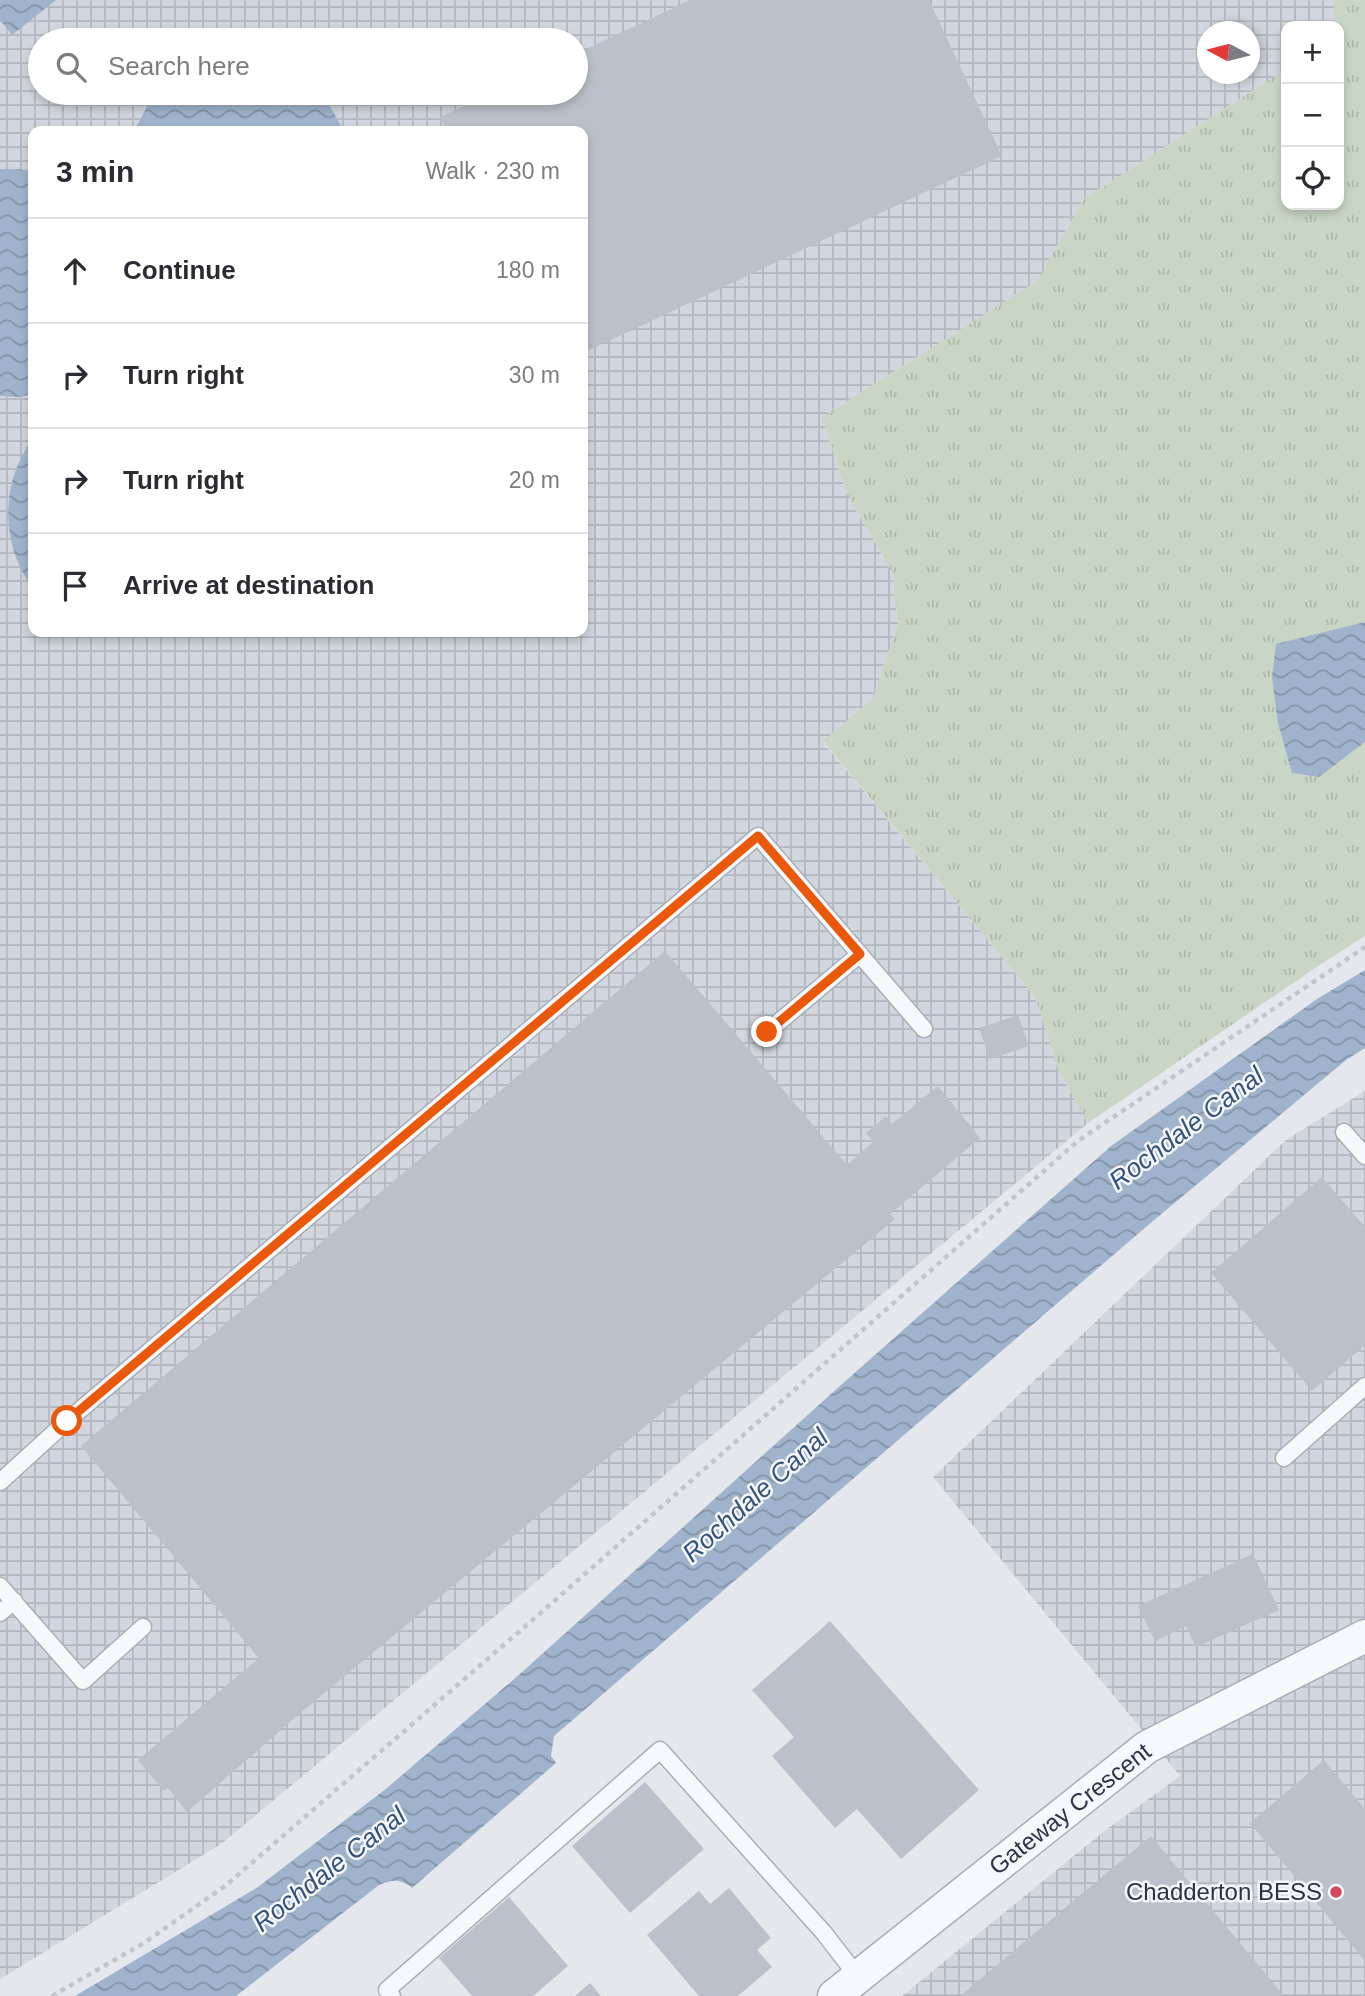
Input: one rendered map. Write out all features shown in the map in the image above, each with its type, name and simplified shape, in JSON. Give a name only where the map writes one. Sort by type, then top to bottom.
[{"type":"street","name":"Gateway Crescent","points":[[846,1987],[1146,1747],[1365,1636]]},
{"type":"lane","points":[[0,1482],[110,1385],[758,836],[924,1028]]},
{"type":"lane","points":[[767,1032],[860,954]]},
{"type":"lane","points":[[1344,1132],[1365,1156]]},
{"type":"lane","points":[[1284,1458],[1365,1386]]},
{"type":"lane","points":[[0,1586],[83,1681],[143,1627]]},
{"type":"lane","points":[[0,1613],[14,1601]]},
{"type":"lane","points":[[392,1996],[387,1990],[660,1750],[824,1933],[846,1987]]},
{"type":"path","points":[[52,1996],[144,1943],[225,1886],[1078,1141],[1365,947]]},
{"type":"shaded area","points":[[0,0],[1334,0],[1334,21],[1281,21],[1281,72],[1084,199],[1036,282],[822,417],[846,492],[892,572],[898,624],[872,699],[823,742],[1035,997],[1058,1069],[1088,1123],[221,1844],[0,1979]]},
{"type":"shaded area","points":[[1365,1091],[1365,1996],[902,1996],[1102,1833],[1180,1776],[933,1477],[1286,1140]]},
{"type":"green space","points":[[1334,0],[1365,0],[1365,936],[1088,1123],[1058,1069],[1035,997],[823,741],[872,699],[898,624],[892,572],[846,492],[822,417],[1036,282],[1084,199],[1281,72],[1281,210],[1344,210],[1344,21],[1334,21]]},
{"type":"water","points":[[0,0],[56,0],[12,35],[0,20]]},
{"type":"water","points":[[148,105],[329,105],[341,126],[137,126]]},
{"type":"water","points":[[0,169],[17,169],[28,170],[28,395],[0,396]]},
{"type":"water","points":[[28,447],[28,580],[14,553],[8,513],[14,474]]},
{"type":"water","points":[[1365,622],[1365,742],[1319,777],[1292,773],[1278,723],[1272,678],[1276,644]]},
{"type":"water","name":"Rochdale Canal","points":[[1365,970],[1365,1048],[1346,1060],[1147,1226],[554,1736],[551,1756],[556,1763],[412,1888],[396,1881],[379,1885],[236,1996],[75,1996],[258,1887],[387,1788],[521,1673],[1111,1146],[1317,999]]},
{"type":"building","points":[[690,0],[929,0],[1002,156],[588,351],[588,126],[444,126],[440,117],[466,105],[588,105],[588,48]]},
{"type":"building","points":[[665,951],[847,1165],[873,1142],[866,1133],[886,1116],[892,1124],[938,1086],[980,1138],[890,1214],[895,1219],[298,1715],[187,1812],[168,1788],[164,1791],[138,1760],[259,1658],[81,1446]]},
{"type":"building","points":[[1018,1015],[1029,1046],[990,1059],[979,1028]]},
{"type":"building","points":[[1322,1177],[1365,1227],[1365,1345],[1312,1391],[1211,1273]]},
{"type":"building","points":[[1253,1554],[1279,1610],[1196,1647],[1186,1626],[1155,1641],[1138,1606]]},
{"type":"building","points":[[830,1621],[979,1790],[901,1859],[857,1809],[835,1828],[772,1756],[794,1737],[752,1690]]},
{"type":"building","name":"Chadderton BESS","points":[[1324,1760],[1365,1809],[1365,1961],[1250,1823]]},
{"type":"building","points":[[645,1782],[704,1849],[630,1913],[572,1846]]},
{"type":"building","points":[[1151,1836],[1284,1996],[960,1996]]},
{"type":"building","points":[[729,1888],[771,1938],[757,1950],[772,1967],[738,1996],[699,1996],[647,1935],[699,1891],[710,1904]]},
{"type":"building","points":[[509,1897],[568,1966],[533,1996],[472,1996],[439,1958]]},
{"type":"building","points":[[590,1983],[601,1996],[575,1996]]},
{"type":"place","name":"Chadderton BESS","points":[[1336,1892]]},
{"type":"route","points":[[67,1421],[758,836],[860,954],[767,1032]]}]
